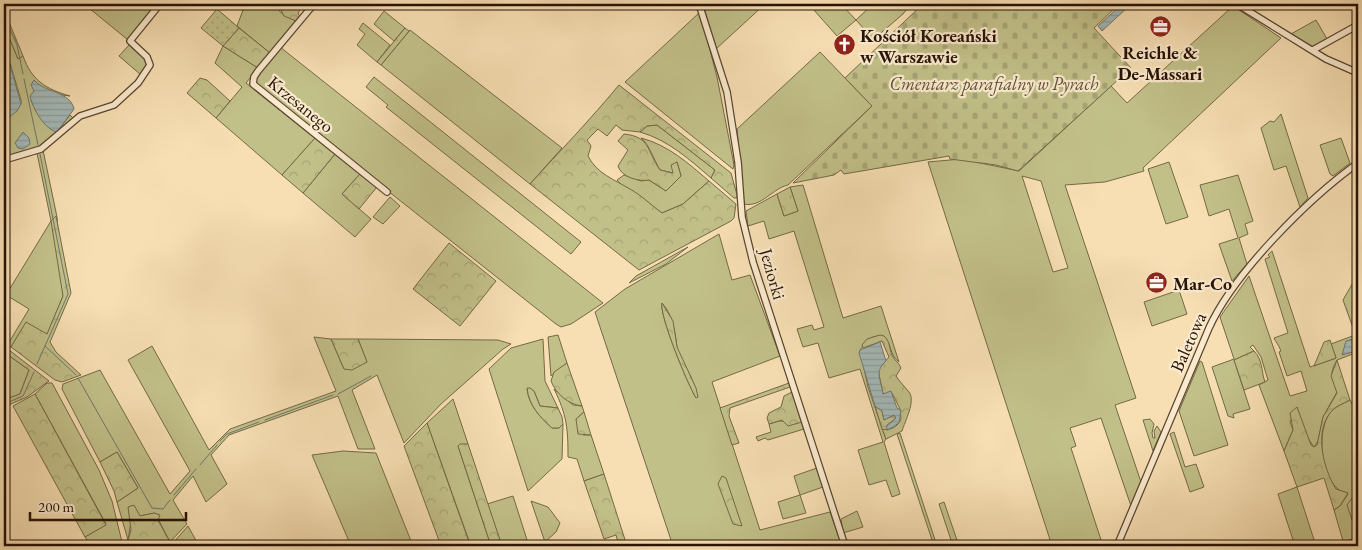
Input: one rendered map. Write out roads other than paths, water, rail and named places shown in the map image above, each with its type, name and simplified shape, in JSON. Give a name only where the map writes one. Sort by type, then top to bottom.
[{"type":"street","points":[[4,160],[41,149],[80,116],[114,105],[127,94],[150,65],[147,57],[130,41],[160,4]]},
{"type":"street","name":"Krzesanego","points":[[314,4],[258,71],[254,77],[254,84],[387,192]]},
{"type":"street","name":"Jeziorki","points":[[699,4],[726,92],[738,162],[742,217],[753,262],[844,546]]},
{"type":"street","points":[[1237,4],[1326,59],[1358,73]]},
{"type":"street","points":[[1313,50],[1358,25]]},
{"type":"street","name":"Baletowa","points":[[1117,546],[1206,335],[1224,301],[1240,279],[1294,219],[1318,196],[1358,163]]},
{"type":"waterway","points":[[4,16],[17,45],[23,74]]},
{"type":"waterway","points":[[24,79],[38,145]]},
{"type":"waterway","points":[[40,154],[68,294],[45,346],[76,375]]},
{"type":"waterway","points":[[37,364],[45,346]]},
{"type":"waterway","points":[[4,404],[23,396],[34,372]]},
{"type":"waterway","points":[[338,394],[371,376]]},
{"type":"waterway","points":[[78,378],[152,508],[163,509],[170,500]]},
{"type":"waterway","points":[[265,420],[333,395]]},
{"type":"waterway","points":[[220,441],[227,434],[259,422]]},
{"type":"waterway","points":[[200,465],[217,445]]},
{"type":"waterway","points":[[174,495],[196,469]]},
{"type":"place","name":"Reichle & De-Massari","points":[[1160,27]]},
{"type":"place","name":"Kościół Koreański w Warszawie","points":[[844,45]]},
{"type":"place","name":"Mar-Co","points":[[1157,283]]},
{"type":"park label","name":"Cmentarz parafialny w Pyrach","points":[[994,83]]}]
